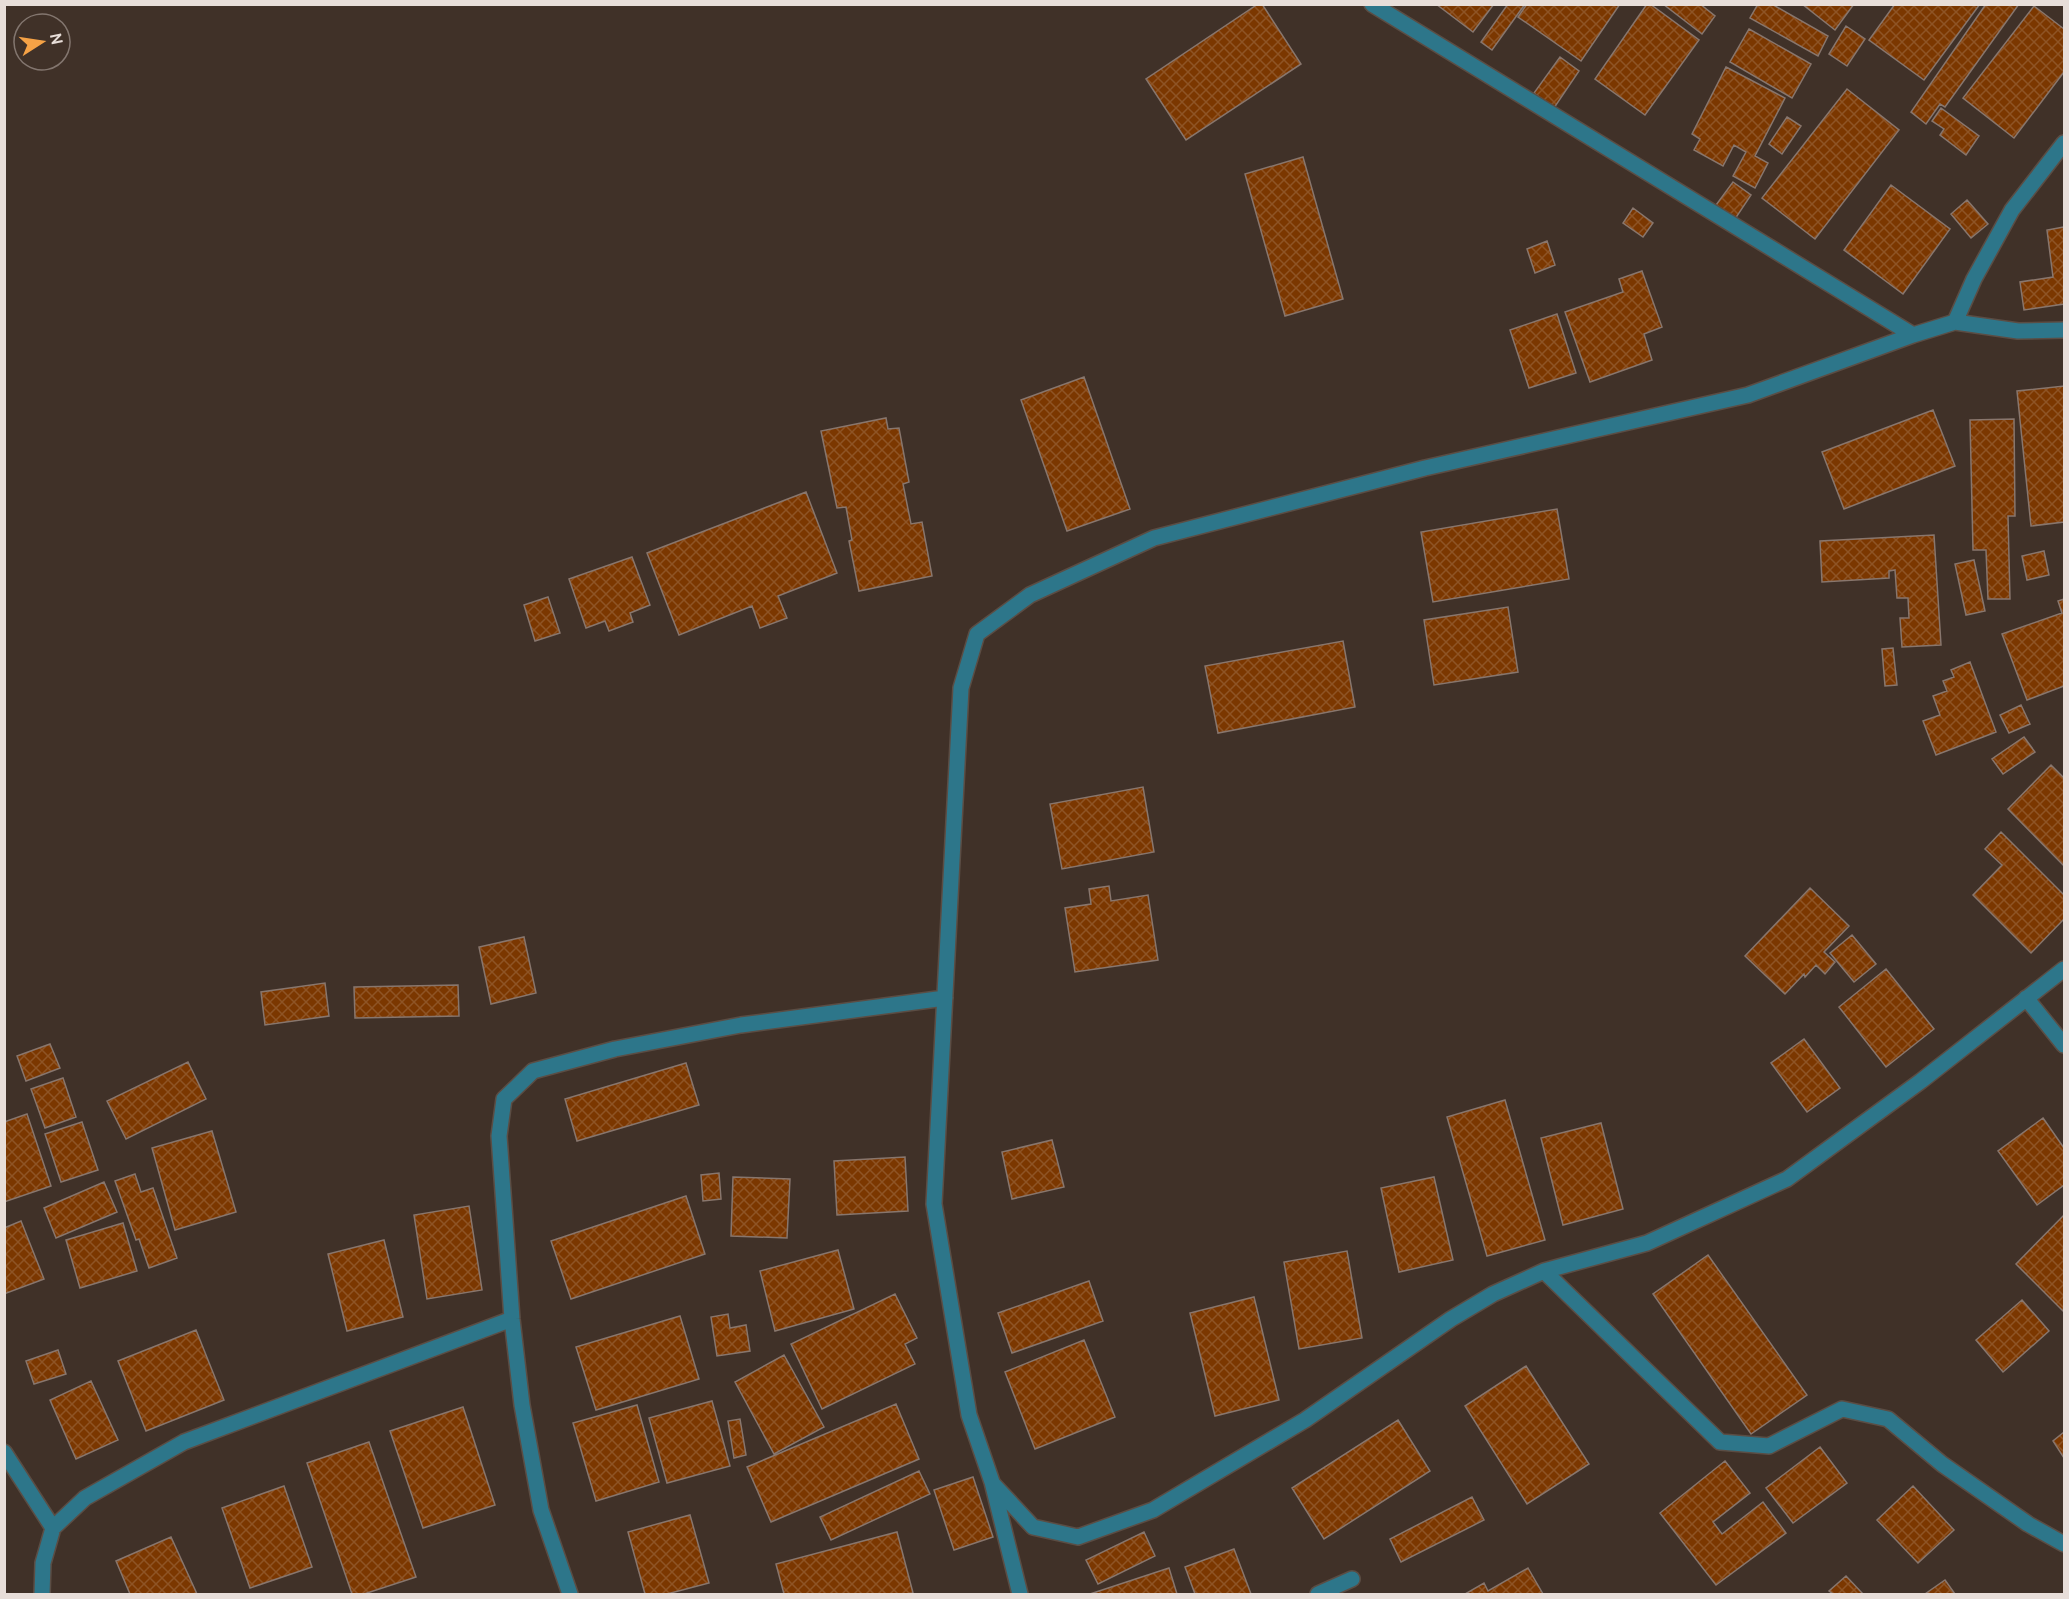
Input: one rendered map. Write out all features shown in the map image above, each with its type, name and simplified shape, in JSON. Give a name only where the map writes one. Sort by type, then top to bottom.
[{"type":"street","points":[[1372,4],[1913,335]]},
{"type":"street","points":[[1955,322],[1974,279],[2012,210],[2064,143]]},
{"type":"street","points":[[1020,1594],[992,1482],[969,1416],[934,1204],[961,688],[977,634],[1030,595],[1154,538],[1425,468],[1748,395],[1955,322],[2018,331],[2064,330]]},
{"type":"street","points":[[992,1482],[1033,1527],[1078,1537],[1153,1510],[1305,1420],[1451,1319],[1493,1294],[1544,1271],[1647,1243],[1787,1179],[1921,1081],[2064,969]]},
{"type":"street","points":[[570,1594],[541,1510],[522,1406],[512,1319],[500,1136],[504,1099],[533,1071],[615,1049],[741,1025],[945,998]]},
{"type":"street","points":[[2026,998],[2064,1045]]},
{"type":"street","points":[[1544,1271],[1720,1442],[1769,1446],[1842,1409],[1888,1419],[1942,1464],[2028,1524],[2064,1544]]},
{"type":"street","points":[[42,1594],[44,1563],[53,1528],[85,1498],[184,1442],[512,1319]]},
{"type":"street","points":[[4,1452],[53,1528]]},
{"type":"street","points":[[1318,1594],[1352,1579]]},
{"type":"building","points":[[1258,4],[1262,4],[1301,64],[1186,140],[1146,79]]},
{"type":"building","points":[[1436,4],[1494,4],[1473,32]]},
{"type":"building","points":[[1508,4],[1525,4],[1492,50],[1481,42]]},
{"type":"building","points":[[1527,4],[1620,4],[1581,61],[1518,17]]},
{"type":"building","points":[[1647,4],[1699,40],[1645,115],[1595,79]]},
{"type":"building","points":[[1663,4],[1700,4],[1715,16],[1702,34]]},
{"type":"building","points":[[1758,4],[1776,4],[1775,6],[1828,36],[1818,56],[1750,18]]},
{"type":"building","points":[[1802,4],[1854,4],[1835,30]]},
{"type":"building","points":[[1895,4],[1980,4],[1924,80],[1869,40]]},
{"type":"building","points":[[1986,4],[2019,4],[1945,107],[1940,104],[1926,124],[1911,112]]},
{"type":"building","points":[[2034,6],[2064,29],[2064,72],[2014,138],[1963,98]]},
{"type":"building","points":[[1846,26],[1865,39],[1847,66],[1829,54]]},
{"type":"building","points":[[1749,29],[1811,64],[1792,98],[1730,62]]},
{"type":"building","points":[[1560,57],[1579,71],[1554,108],[1534,93]]},
{"type":"building","points":[[1726,67],[1785,98],[1755,156],[1768,163],[1755,188],[1733,176],[1746,152],[1734,145],[1723,166],[1694,150],[1700,139],[1692,134]]},
{"type":"building","points":[[1847,89],[1899,130],[1815,239],[1762,198]]},
{"type":"building","points":[[1941,108],[1979,136],[1966,155],[1940,135],[1944,129],[1932,121]]},
{"type":"building","points":[[1787,117],[1801,126],[1782,154],[1769,144]]},
{"type":"building","points":[[1303,157],[1343,299],[1285,316],[1245,174]]},
{"type":"building","points":[[1733,182],[1751,195],[1735,219],[1716,205]]},
{"type":"building","points":[[1891,185],[1950,229],[1903,294],[1844,250]]},
{"type":"building","points":[[1967,200],[1988,224],[1971,238],[1951,214]]},
{"type":"building","points":[[1633,208],[1653,223],[1643,237],[1623,223]]},
{"type":"building","points":[[2064,227],[2064,304],[2024,310],[2020,282],[2053,277],[2047,230]]},
{"type":"building","points":[[1547,241],[1555,265],[1535,273],[1527,249]]},
{"type":"building","points":[[1642,271],[1662,327],[1644,334],[1652,360],[1590,382],[1565,312],[1623,292],[1619,279]]},
{"type":"building","points":[[1557,314],[1576,373],[1529,388],[1510,330]]},
{"type":"building","points":[[1084,377],[1130,509],[1067,531],[1021,400]]},
{"type":"building","points":[[2064,386],[2064,522],[2031,526],[2017,391]]},
{"type":"building","points":[[1933,410],[1955,466],[1844,509],[1822,452]]},
{"type":"building","points":[[886,418],[888,429],[899,428],[909,482],[903,484],[911,524],[922,522],[932,576],[859,591],[849,541],[852,540],[846,507],[837,508],[821,431]]},
{"type":"building","points":[[2014,419],[2015,516],[2008,516],[2010,599],[1988,599],[1986,550],[1973,550],[1970,420]]},
{"type":"building","points":[[806,492],[837,573],[778,596],[787,618],[760,628],[752,606],[679,635],[647,553]]},
{"type":"building","points":[[1557,509],[1569,579],[1433,602],[1421,532]]},
{"type":"building","points":[[1934,535],[1941,645],[1902,647],[1900,618],[1909,618],[1908,598],[1897,598],[1895,570],[1889,571],[1889,578],[1822,582],[1820,541]]},
{"type":"building","points":[[2044,551],[2049,575],[2027,580],[2022,556]]},
{"type":"building","points":[[632,557],[650,605],[630,613],[633,622],[609,631],[605,621],[586,628],[569,579]]},
{"type":"building","points":[[1974,560],[1985,611],[1966,615],[1955,564]]},
{"type":"building","points":[[548,597],[560,633],[535,641],[524,605]]},
{"type":"building","points":[[2064,599],[2064,686],[2027,700],[2002,634],[2062,613],[2058,601]]},
{"type":"building","points":[[1508,607],[1518,672],[1434,685],[1424,620]]},
{"type":"building","points":[[1343,641],[1355,707],[1218,733],[1205,666]]},
{"type":"building","points":[[1893,648],[1897,685],[1885,686],[1882,649]]},
{"type":"building","points":[[1970,662],[1996,732],[1936,755],[1923,721],[1940,715],[1933,696],[1947,691],[1943,681],[1954,677],[1951,670]]},
{"type":"building","points":[[2021,705],[2030,724],[2009,733],[2000,715]]},
{"type":"building","points":[[2024,737],[2035,752],[2003,774],[1992,759]]},
{"type":"building","points":[[2051,765],[2064,778],[2064,866],[2008,809]]},
{"type":"building","points":[[1143,787],[1154,852],[1062,869],[1050,804]]},
{"type":"building","points":[[2001,832],[2064,895],[2064,919],[2031,953],[1973,895],[2002,865],[1985,849]]},
{"type":"building","points":[[1109,886],[1111,901],[1148,895],[1158,960],[1075,972],[1065,908],[1091,904],[1089,889]]},
{"type":"building","points":[[1810,888],[1849,926],[1824,952],[1835,962],[1825,974],[1816,965],[1785,994],[1745,956]]},
{"type":"building","points":[[1852,935],[1876,964],[1854,982],[1830,953]]},
{"type":"building","points":[[524,937],[536,993],[491,1004],[479,947]]},
{"type":"building","points":[[1886,969],[1934,1029],[1886,1067],[1839,1007]]},
{"type":"building","points":[[325,983],[329,1016],[265,1025],[261,992]]},
{"type":"building","points":[[458,985],[459,1016],[355,1018],[354,987]]},
{"type":"building","points":[[1804,1039],[1840,1088],[1807,1112],[1771,1063]]},
{"type":"building","points":[[50,1044],[60,1068],[26,1081],[17,1056]]},
{"type":"building","points":[[188,1062],[206,1099],[126,1139],[107,1101]]},
{"type":"building","points":[[686,1063],[699,1105],[577,1141],[565,1099]]},
{"type":"building","points":[[63,1078],[76,1117],[45,1128],[31,1089]]},
{"type":"building","points":[[1505,1100],[1545,1240],[1487,1256],[1447,1117]]},
{"type":"building","points":[[27,1114],[51,1186],[4,1202],[4,1122]]},
{"type":"building","points":[[2043,1118],[2064,1148],[2064,1185],[2037,1205],[1998,1151]]},
{"type":"building","points":[[82,1122],[98,1170],[61,1182],[45,1134]]},
{"type":"building","points":[[1601,1123],[1623,1209],[1563,1225],[1541,1138]]},
{"type":"building","points":[[212,1131],[236,1212],[175,1230],[152,1148]]},
{"type":"building","points":[[1052,1140],[1064,1187],[1012,1199],[1002,1152]]},
{"type":"building","points":[[905,1157],[908,1211],[837,1215],[834,1161]]},
{"type":"building","points":[[719,1173],[721,1199],[703,1201],[701,1175]]},
{"type":"building","points":[[135,1174],[141,1192],[153,1188],[177,1258],[149,1268],[139,1239],[136,1240],[115,1181]]},
{"type":"building","points":[[733,1177],[790,1179],[787,1238],[731,1236]]},
{"type":"building","points":[[1434,1177],[1453,1260],[1399,1272],[1381,1188]]},
{"type":"building","points":[[104,1182],[117,1212],[56,1238],[44,1208]]},
{"type":"building","points":[[686,1196],[705,1254],[571,1299],[551,1241]]},
{"type":"building","points":[[469,1206],[482,1290],[427,1299],[414,1215]]},
{"type":"building","points":[[2064,1215],[2064,1312],[2016,1264]]},
{"type":"building","points":[[21,1221],[44,1279],[4,1294],[4,1228]]},
{"type":"building","points":[[123,1223],[137,1271],[80,1288],[66,1240]]},
{"type":"building","points":[[384,1240],[403,1317],[347,1331],[328,1254]]},
{"type":"building","points":[[838,1250],[854,1309],[775,1331],[760,1271]]},
{"type":"building","points":[[1347,1251],[1362,1338],[1299,1349],[1284,1262]]},
{"type":"building","points":[[1708,1255],[1807,1395],[1751,1434],[1653,1294]]},
{"type":"building","points":[[1089,1281],[1103,1321],[1012,1353],[998,1313]]},
{"type":"building","points":[[895,1294],[917,1338],[905,1344],[915,1364],[822,1409],[791,1344]]},
{"type":"building","points":[[1254,1297],[1279,1400],[1215,1416],[1190,1313]]},
{"type":"building","points":[[2022,1300],[2049,1331],[2003,1372],[1976,1340]]},
{"type":"building","points":[[728,1314],[730,1328],[746,1325],[750,1351],[717,1356],[711,1317]]},
{"type":"building","points":[[680,1316],[699,1379],[596,1410],[576,1347]]},
{"type":"building","points":[[196,1330],[224,1400],[146,1431],[118,1361]]},
{"type":"building","points":[[1084,1340],[1115,1417],[1035,1449],[1005,1372]]},
{"type":"building","points":[[58,1350],[66,1374],[34,1384],[26,1361]]},
{"type":"building","points":[[784,1355],[824,1427],[774,1454],[735,1382]]},
{"type":"building","points":[[1526,1366],[1589,1464],[1527,1504],[1465,1406]]},
{"type":"building","points":[[91,1381],[118,1440],[76,1459],[50,1400]]},
{"type":"building","points":[[712,1401],[730,1466],[667,1483],[649,1418]]},
{"type":"building","points":[[896,1404],[919,1459],[771,1522],[747,1467]]},
{"type":"building","points":[[637,1405],[659,1482],[596,1501],[573,1423]]},
{"type":"building","points":[[463,1407],[495,1505],[423,1528],[390,1431]]},
{"type":"building","points":[[740,1419],[746,1455],[734,1458],[728,1421]]},
{"type":"building","points":[[1398,1420],[1430,1471],[1324,1539],[1292,1488]]},
{"type":"building","points":[[2064,1432],[2064,1458],[2053,1441]]},
{"type":"building","points":[[369,1442],[416,1577],[364,1594],[352,1594],[307,1463]]},
{"type":"building","points":[[1820,1447],[1847,1483],[1793,1523],[1766,1488]]},
{"type":"building","points":[[1725,1461],[1750,1493],[1713,1522],[1722,1534],[1763,1502],[1786,1533],[1716,1585],[1660,1513]]},
{"type":"building","points":[[919,1471],[930,1494],[831,1540],[820,1517]]},
{"type":"building","points":[[973,1477],[993,1537],[954,1550],[934,1490]]},
{"type":"building","points":[[284,1486],[312,1567],[250,1588],[222,1508]]},
{"type":"building","points":[[1913,1486],[1954,1530],[1918,1563],[1877,1520]]},
{"type":"building","points":[[1472,1497],[1484,1520],[1401,1562],[1390,1539]]},
{"type":"building","points":[[690,1515],[709,1583],[667,1594],[645,1594],[628,1532]]},
{"type":"building","points":[[897,1532],[913,1593],[784,1594],[776,1564]]},
{"type":"building","points":[[1144,1532],[1155,1556],[1098,1584],[1086,1560]]},
{"type":"building","points":[[171,1537],[197,1594],[130,1594],[116,1561]]},
{"type":"building","points":[[1234,1549],[1251,1594],[1195,1594],[1185,1567]]},
{"type":"building","points":[[1169,1568],[1177,1594],[1090,1594]]},
{"type":"building","points":[[1528,1568],[1543,1594],[1465,1594],[1484,1583],[1488,1591]]},
{"type":"building","points":[[1846,1576],[1863,1594],[1833,1594],[1829,1591]]},
{"type":"building","points":[[1945,1580],[1955,1594],[1925,1594]]}]
